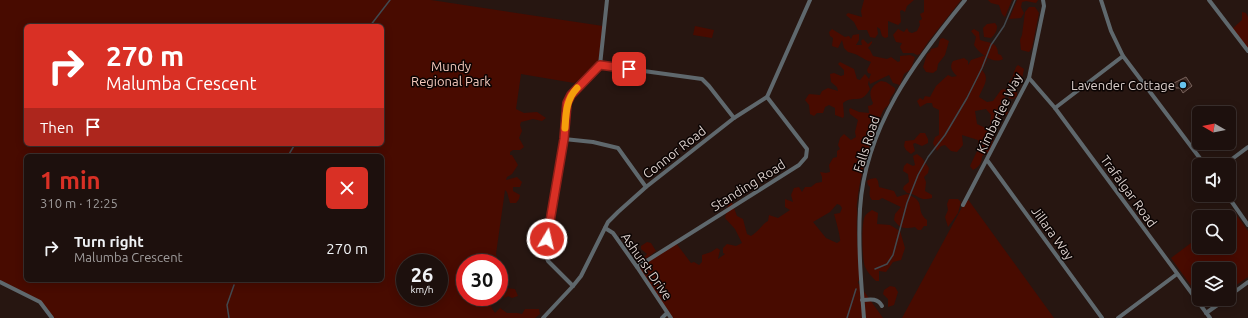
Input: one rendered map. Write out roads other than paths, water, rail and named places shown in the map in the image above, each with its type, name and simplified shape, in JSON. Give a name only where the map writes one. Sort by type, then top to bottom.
[{"type":"street","points":[[573,286],[548,261],[545,254],[564,139],[567,103],[571,95],[600,65],[607,0]]},
{"type":"street","points":[[767,97],[810,0]]},
{"type":"street","name":"Falls Road","points":[[864,318],[859,244],[860,207],[871,153],[887,113],[908,74],[931,42],[965,0]]},
{"type":"street","name":"Kimbarlee Way","points":[[962,205],[1029,78],[1044,6],[1043,0]]},
{"type":"street","points":[[1101,0],[1111,31],[1123,56],[1200,158]]},
{"type":"street","points":[[1209,0],[1248,52]]},
{"type":"street","points":[[1056,108],[1123,56]]},
{"type":"street","points":[[600,65],[702,79],[734,118]]},
{"type":"street","name":"Trafalgar Road","points":[[1029,78],[1056,108],[1210,318]]},
{"type":"street","name":"Connor Road","points":[[543,318],[581,276],[605,228],[618,212],[646,187],[734,118],[767,97]]},
{"type":"street","name":"Standing Road","points":[[637,266],[798,165],[806,157],[807,149],[767,97]]},
{"type":"street","points":[[564,139],[593,142],[618,148],[646,187]]},
{"type":"street","points":[[1233,158],[1248,147]]},
{"type":"street","name":"Jillara Way","points":[[987,160],[1102,318]]},
{"type":"street","points":[[1232,202],[1248,225]]},
{"type":"street","name":"Ashurst Drive","points":[[605,228],[612,233],[637,266],[671,318]]},
{"type":"street","points":[[1118,318],[1177,274]]},
{"type":"street","points":[[0,282],[40,302],[52,318]]},
{"type":"street","points":[[1236,291],[1248,282]]},
{"type":"street","points":[[862,300],[879,300],[882,306]]},
{"type":"street","points":[[1206,314],[1217,306]]},
{"type":"street","points":[[662,318],[667,313]]},
{"type":"waterway","points":[[372,24],[390,0]]},
{"type":"waterway","points":[[875,269],[887,264],[893,255],[907,203],[918,175],[928,157],[945,135],[967,98],[982,68],[991,45],[1004,26],[1015,0]]},
{"type":"waterway","points":[[289,154],[294,146]]},
{"type":"waterway","points":[[229,318],[227,305],[234,285]]},
{"type":"waterway","points":[[847,318],[856,289]]},
{"type":"place","name":"Lavender Cottage","points":[[1183,85]]},
{"type":"park label","name":"Mundy Regional Park","points":[[451,74]]}]
